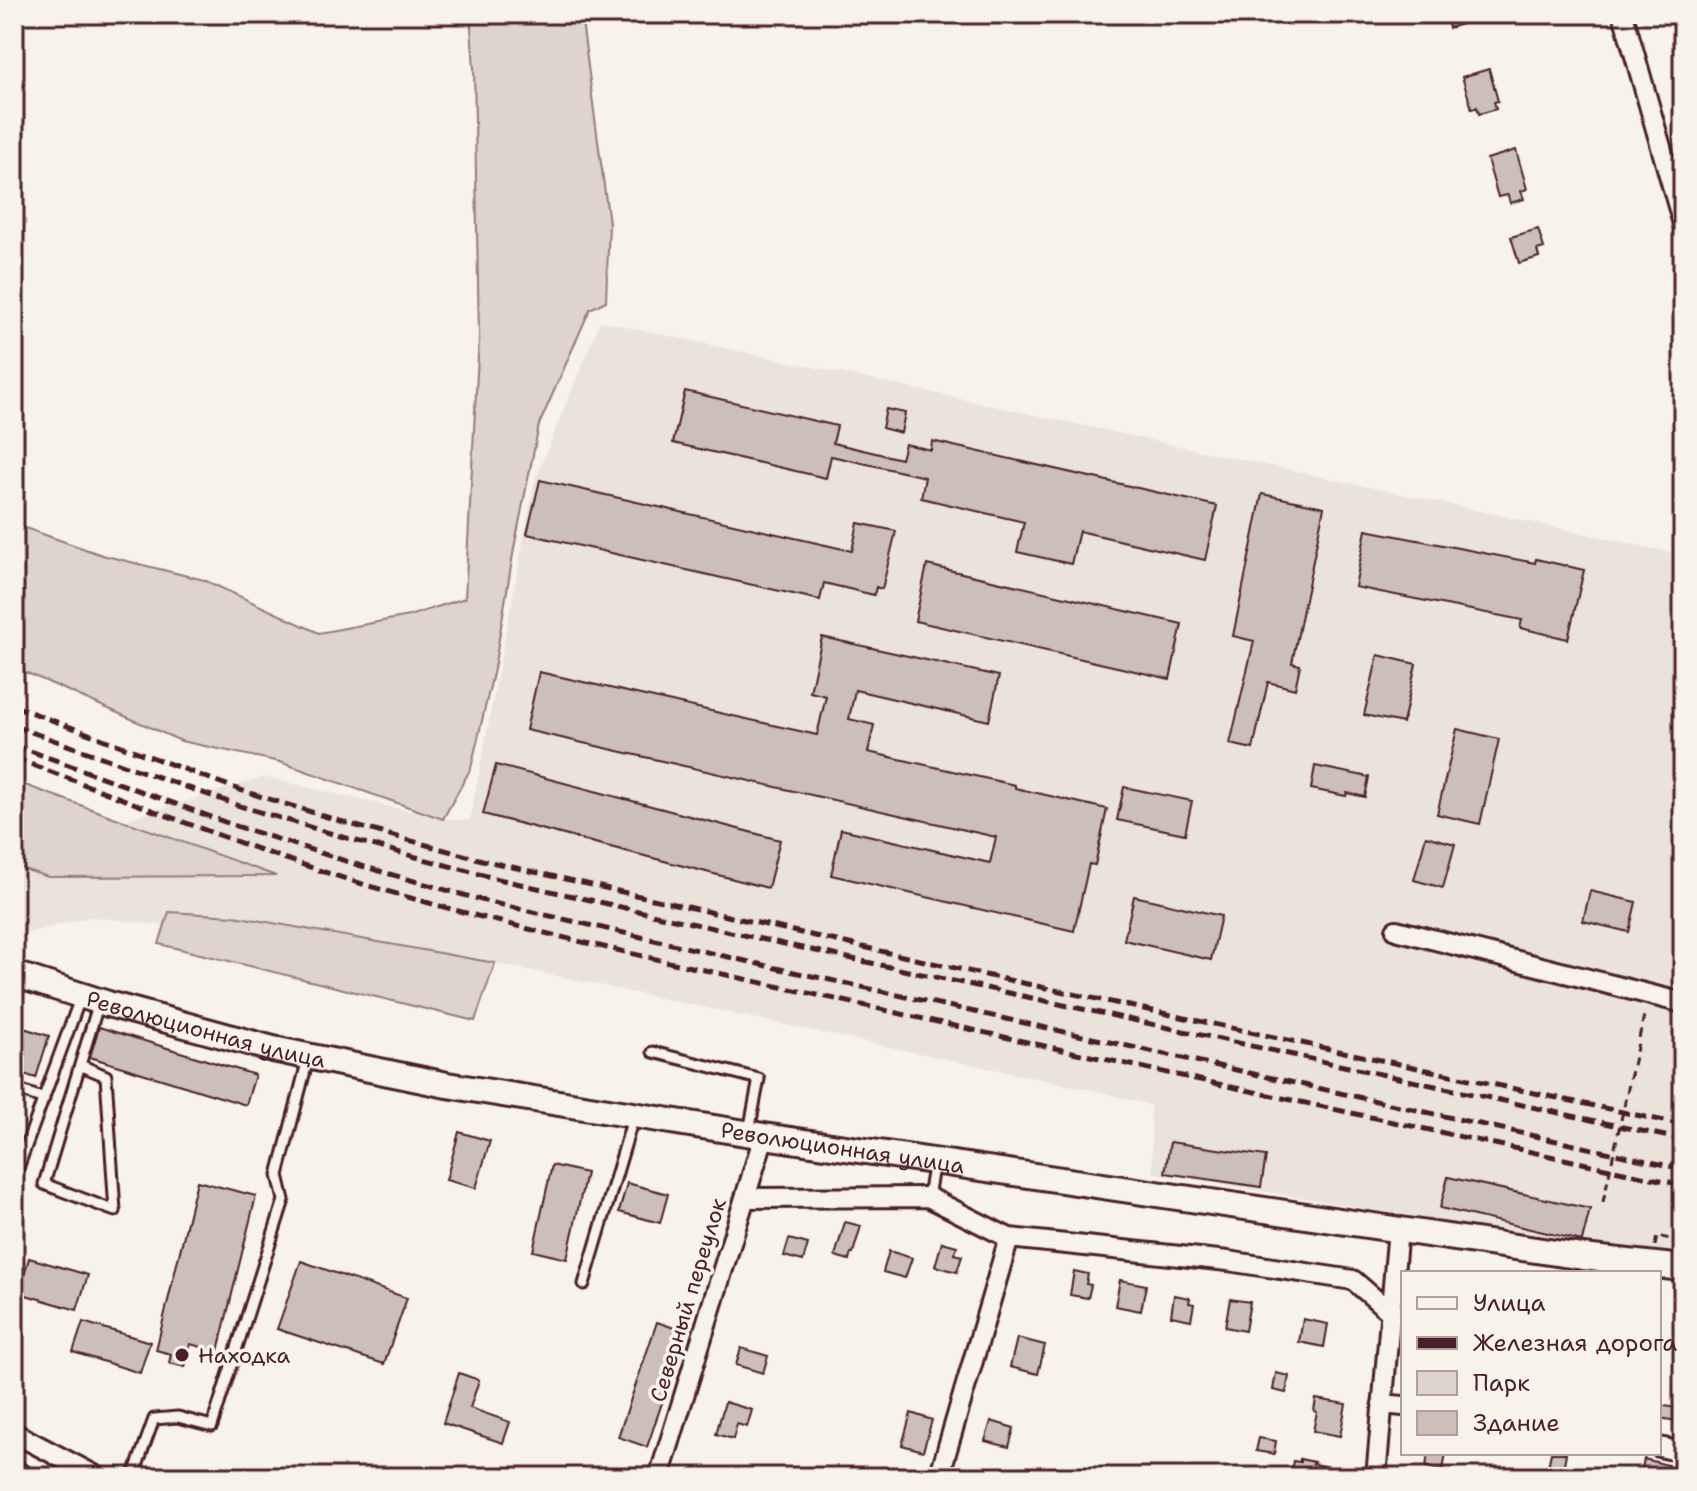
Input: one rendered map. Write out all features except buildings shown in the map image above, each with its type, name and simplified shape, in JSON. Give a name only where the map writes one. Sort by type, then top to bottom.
[{"type":"main road","name":"Революционная улица","points":[[14,974],[90,999],[273,1049],[447,1085],[756,1135],[1583,1257],[1683,1268]]},
{"type":"street","points":[[1623,14],[1683,224]]},
{"type":"street","points":[[1396,930],[1683,1003]]},
{"type":"street","name":"Северный переулок","points":[[659,1477],[745,1198],[756,1135]]},
{"type":"street","points":[[745,1198],[928,1197],[1009,1238],[1228,1261],[1353,1280],[1390,1312]]},
{"type":"street","points":[[1376,1477],[1398,1229]]},
{"type":"street","points":[[939,1477],[1009,1238]]},
{"type":"street","points":[[1382,1404],[1401,1406]]},
{"type":"street","points":[[17,1441],[72,1472],[98,1477]]},
{"type":"street","points":[[1661,1447],[1683,1452]]},
{"type":"lane","points":[[80,1065],[106,1076],[115,1211],[44,1184],[80,1065],[90,999]]},
{"type":"lane","points":[[15,1172],[44,1099],[90,999]]},
{"type":"lane","points":[[653,1052],[759,1079],[756,1135]]},
{"type":"lane","points":[[133,1477],[154,1419],[178,1417],[212,1426],[284,1200],[278,1175],[309,1056]]},
{"type":"lane","points":[[14,1088],[44,1099]]},
{"type":"lane","points":[[584,1284],[634,1115]]},
{"type":"lane","points":[[928,1197],[934,1161]]},
{"type":"lane","points":[[14,1465],[35,1477]]},
{"type":"path","points":[[1603,1202],[1649,994]]},
{"type":"path","points":[[1657,1236],[1683,1242]]},
{"type":"shaded area","points":[[600,321],[1683,555],[1683,950],[1672,1011],[1683,1015],[1683,1256],[1616,1250],[1153,1173],[1150,1105],[495,963],[91,917],[14,936],[14,854],[264,777],[443,819],[470,820],[535,480]]},
{"type":"green space","points":[[470,14],[581,14],[609,223],[606,301],[590,309],[539,425],[494,669],[471,768],[443,819],[280,762],[181,741],[14,667],[14,524],[102,555],[204,580],[319,633],[409,616],[465,598],[479,336],[474,68]]},
{"type":"green space","points":[[14,781],[276,876],[48,877],[14,866]]},
{"type":"green space","points":[[169,912],[234,916],[495,963],[475,1021],[159,944]]},
{"type":"railway","points":[[14,706],[240,790],[482,860],[990,976],[1683,1125]]},
{"type":"railway","points":[[14,726],[240,806],[494,878],[1683,1140]]},
{"type":"railway","points":[[14,745],[233,825],[485,901],[1683,1169]]},
{"type":"railway","points":[[14,758],[313,868],[481,917],[964,1028],[1683,1185]]},
{"type":"place","name":"Находка","points":[[182,1355]]}]
